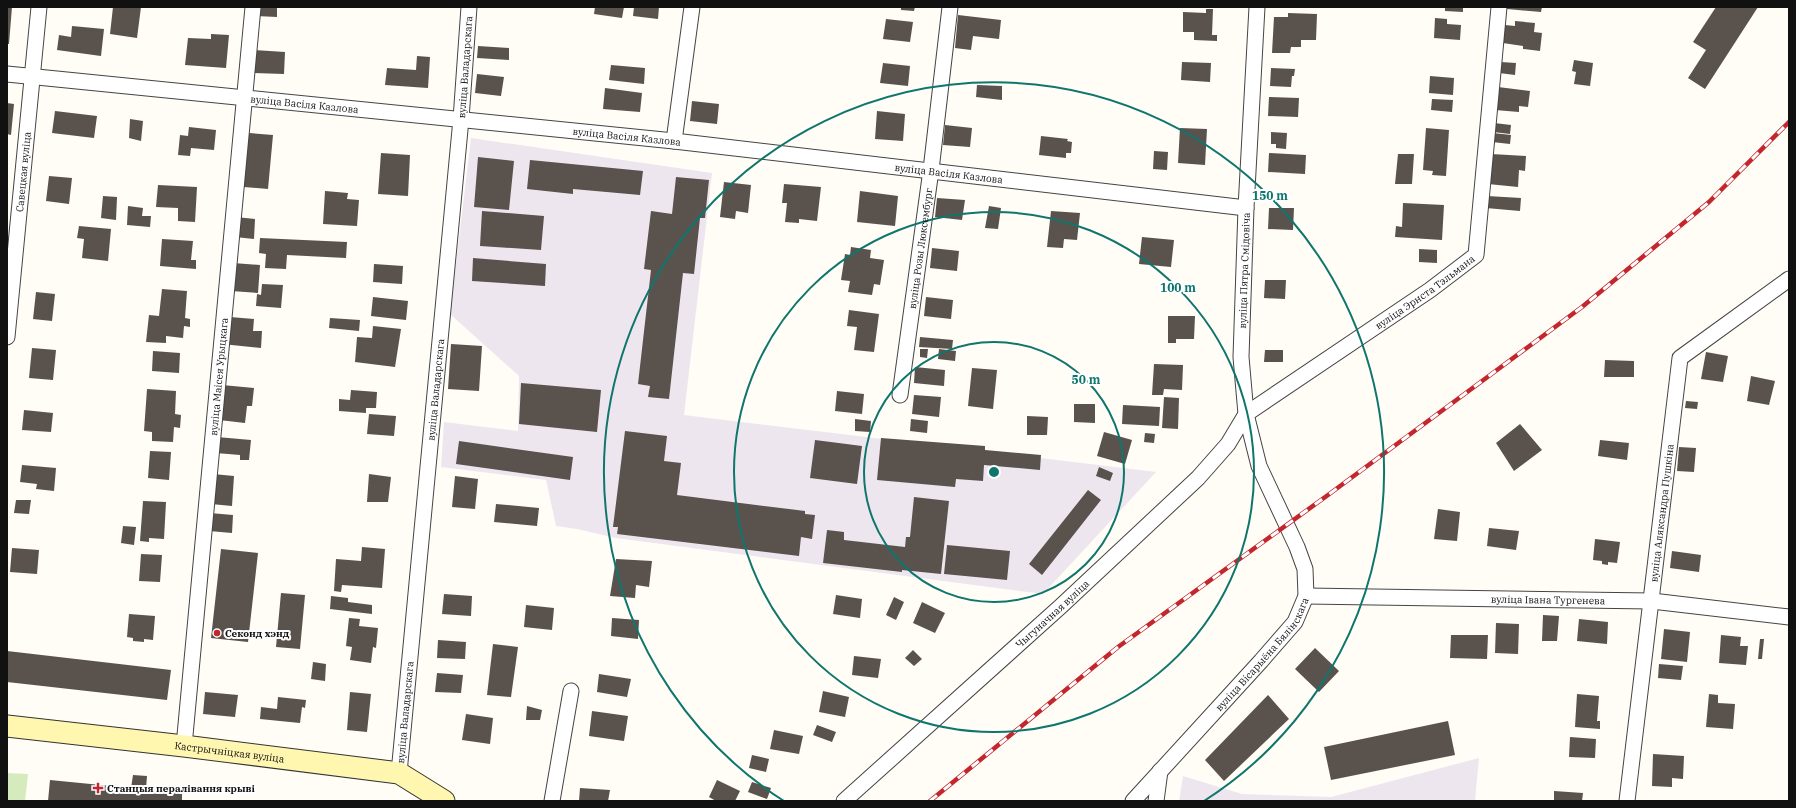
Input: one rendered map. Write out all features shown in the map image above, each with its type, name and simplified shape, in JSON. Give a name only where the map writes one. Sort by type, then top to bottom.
[{"type":"main road","name":"Кастрычніцкая вуліца","points":[[7,726],[184,746],[399,773],[444,801]]},
{"type":"street","name":"Савецкая вуліца","points":[[7,337],[39,7]]},
{"type":"street","name":"вуліца Маісея Урыцкага","points":[[184,746],[253,7]]},
{"type":"street","name":"вуліца Валадарскага","points":[[399,773],[461,119],[469,7]]},
{"type":"street","points":[[674,141],[692,7]]},
{"type":"street","name":"вуліца Розы Люксембург","points":[[900,395],[931,170],[950,7]]},
{"type":"street","name":"вуліца Пятра Смідовіча","points":[[1246,414],[1241,357],[1246,208],[1256,7]]},
{"type":"street","name":"вуліца Эрнста Тэльмана","points":[[1246,414],[1430,290],[1476,255],[1498,7]]},
{"type":"street","name":"вуліца Васіля Казлова","points":[[7,74],[674,141],[1246,208]]},
{"type":"street","name":"вуліца Аляксандра Пушкіна","points":[[1627,801],[1680,358],[1789,279]]},
{"type":"street","name":"вуліца Вісарыёна Бялінскага","points":[[1133,801],[1295,622],[1306,596],[1305,569],[1297,547],[1259,466],[1246,414]]},
{"type":"street","name":"Чыгуначная вуліца","points":[[844,801],[1060,607],[1198,478],[1228,444],[1246,414]]},
{"type":"street","name":"вуліца Івана Тургенева","points":[[1306,596],[1652,601],[1789,617]]},
{"type":"street","points":[[552,801],[571,691]]},
{"type":"street","points":[[1156,801],[1160,771]]},
{"type":"shaded area","points":[[471,138],[712,173],[684,415],[1156,472],[1043,594],[616,538],[556,526],[546,480],[441,467],[444,422],[518,431],[519,376],[450,314]]},
{"type":"shaded area","points":[[1479,758],[1475,801],[1179,801],[1183,776],[1242,794],[1331,797]]},
{"type":"green space","points":[[7,773],[28,774],[25,801],[7,801]]},
{"type":"building","points":[[7,7],[12,7],[9,44],[7,44]]},
{"type":"building","points":[[113,7],[141,7],[137,38],[110,34]]},
{"type":"building","points":[[256,7],[277,7],[277,17],[256,16]]},
{"type":"building","points":[[595,7],[624,7],[622,18],[594,14]]},
{"type":"building","points":[[634,7],[659,7],[658,19],[633,16]]},
{"type":"building","points":[[901,7],[915,7],[914,11],[901,10]]},
{"type":"building","points":[[1445,7],[1463,7],[1463,12],[1445,11]]},
{"type":"building","points":[[1507,7],[1542,7],[1541,12],[1507,9]]},
{"type":"building","points":[[1716,7],[1758,7],[1705,89],[1688,78],[1706,50],[1693,42]]},
{"type":"building","points":[[1206,9],[1213,9],[1212,35],[1217,35],[1217,41],[1194,40],[1194,32],[1183,32],[1183,12],[1206,13]]},
{"type":"building","points":[[1288,13],[1317,14],[1316,40],[1301,40],[1301,47],[1291,47],[1290,53],[1272,53],[1274,17],[1288,17]]},
{"type":"building","points":[[958,15],[1001,20],[999,39],[973,36],[971,50],[955,48]]},
{"type":"building","points":[[1435,18],[1447,19],[1447,24],[1461,25],[1460,40],[1434,38]]},
{"type":"building","points":[[886,19],[913,22],[910,42],[883,39]]},
{"type":"building","points":[[1515,21],[1535,23],[1534,32],[1542,33],[1540,51],[1523,49],[1523,46],[1503,43],[1505,25],[1515,26]]},
{"type":"building","points":[[72,26],[104,29],[101,56],[57,50],[59,35],[71,37]]},
{"type":"building","points":[[211,34],[229,35],[226,68],[185,65],[188,38],[211,39]]},
{"type":"building","points":[[478,46],[509,48],[509,60],[477,58]]},
{"type":"building","points":[[253,50],[285,52],[284,74],[252,73]]},
{"type":"building","points":[[417,56],[430,57],[428,88],[385,85],[387,68],[416,70]]},
{"type":"building","points":[[1574,60],[1593,63],[1590,86],[1574,84],[1576,72],[1572,71]]},
{"type":"building","points":[[1182,62],[1211,63],[1210,82],[1181,80]]},
{"type":"building","points":[[1501,62],[1516,63],[1515,75],[1499,73]]},
{"type":"building","points":[[883,63],[910,66],[908,86],[880,83]]},
{"type":"building","points":[[611,65],[645,68],[644,84],[609,80]]},
{"type":"building","points":[[1271,68],[1295,69],[1294,76],[1292,76],[1291,87],[1270,86]]},
{"type":"building","points":[[477,74],[504,77],[501,96],[475,93]]},
{"type":"building","points":[[1430,76],[1454,78],[1453,95],[1429,93]]},
{"type":"building","points":[[977,85],[1002,86],[1002,100],[976,97]]},
{"type":"building","points":[[1498,87],[1530,91],[1528,107],[1519,106],[1519,112],[1495,110]]},
{"type":"building","points":[[605,88],[642,93],[640,112],[603,109]]},
{"type":"building","points":[[1269,97],[1299,98],[1298,117],[1268,116]]},
{"type":"building","points":[[1432,99],[1453,100],[1452,112],[1431,110]]},
{"type":"building","points":[[692,101],[719,104],[717,124],[690,121]]},
{"type":"building","points":[[7,103],[14,104],[11,135],[7,134]]},
{"type":"building","points":[[55,111],[97,116],[94,138],[52,133]]},
{"type":"building","points":[[877,111],[905,114],[903,141],[875,139]]},
{"type":"building","points":[[130,119],[143,121],[141,141],[129,138]]},
{"type":"building","points":[[1494,123],[1511,125],[1510,134],[1493,132]]},
{"type":"building","points":[[945,125],[972,128],[970,147],[943,145]]},
{"type":"building","points":[[189,127],[216,130],[214,150],[191,148],[190,156],[178,155],[180,135],[188,136]]},
{"type":"building","points":[[1180,128],[1207,129],[1205,165],[1178,163]]},
{"type":"building","points":[[1426,128],[1449,130],[1446,176],[1432,175],[1433,171],[1423,170]]},
{"type":"building","points":[[1271,132],[1287,133],[1286,149],[1276,148],[1276,144],[1271,144]]},
{"type":"building","points":[[249,133],[273,135],[268,189],[244,187]]},
{"type":"building","points":[[1493,133],[1511,135],[1510,144],[1492,142]]},
{"type":"building","points":[[1041,136],[1068,139],[1067,141],[1072,142],[1071,153],[1066,153],[1066,158],[1039,155]]},
{"type":"building","points":[[1154,151],[1168,152],[1167,170],[1153,169]]},
{"type":"building","points":[[381,153],[410,155],[408,196],[378,194]]},
{"type":"building","points":[[1269,153],[1306,155],[1305,174],[1268,172]]},
{"type":"building","points":[[1398,154],[1414,154],[1412,184],[1395,184]]},
{"type":"building","points":[[1491,154],[1526,156],[1525,171],[1519,170],[1518,187],[1488,184]]},
{"type":"building","points":[[478,157],[514,161],[509,210],[474,207]]},
{"type":"building","points":[[530,160],[643,171],[640,195],[573,189],[573,194],[527,189]]},
{"type":"building","points":[[49,176],[72,178],[69,204],[46,201]]},
{"type":"building","points":[[676,177],[709,180],[705,218],[700,218],[694,274],[683,273],[669,399],[648,397],[650,386],[638,384],[651,270],[644,269],[651,211],[672,214]]},
{"type":"building","points":[[724,182],[751,185],[748,213],[736,211],[735,219],[720,217]]},
{"type":"building","points":[[784,184],[821,187],[817,221],[799,219],[799,223],[785,222],[787,203],[782,203]]},
{"type":"building","points":[[158,185],[197,187],[195,222],[178,221],[178,208],[156,207]]},
{"type":"building","points":[[325,191],[348,193],[347,199],[359,200],[357,226],[323,224]]},
{"type":"building","points":[[860,191],[898,196],[895,226],[857,222]]},
{"type":"building","points":[[103,196],[117,197],[116,220],[101,218]]},
{"type":"building","points":[[1487,196],[1521,198],[1520,211],[1486,208]]},
{"type":"building","points":[[937,198],[965,200],[962,220],[935,217]]},
{"type":"building","points":[[1403,203],[1444,205],[1442,240],[1395,237],[1396,226],[1402,227]]},
{"type":"building","points":[[128,206],[143,208],[142,216],[151,216],[150,227],[127,225]]},
{"type":"building","points":[[989,206],[1001,208],[998,229],[985,228]]},
{"type":"building","points":[[1269,208],[1294,208],[1293,230],[1268,229]]},
{"type":"building","points":[[482,211],[544,216],[541,250],[480,246]]},
{"type":"building","points":[[1051,211],[1080,213],[1077,240],[1064,239],[1063,248],[1047,247]]},
{"type":"building","points":[[236,217],[255,219],[254,239],[235,237]]},
{"type":"building","points":[[79,226],[111,229],[108,261],[82,258],[84,239],[77,238]]},
{"type":"building","points":[[1142,237],[1174,240],[1171,267],[1139,264]]},
{"type":"building","points":[[260,238],[347,242],[346,258],[287,255],[286,269],[265,268],[266,254],[259,253]]},
{"type":"building","points":[[162,239],[193,241],[191,260],[196,260],[196,269],[160,266]]},
{"type":"building","points":[[851,247],[871,250],[870,258],[884,260],[880,285],[874,284],[872,295],[848,292],[850,281],[841,280],[845,254],[850,255]]},
{"type":"building","points":[[932,248],[959,251],[957,271],[930,268]]},
{"type":"building","points":[[1419,249],[1437,250],[1437,263],[1419,262]]},
{"type":"building","points":[[473,258],[546,264],[545,286],[472,281]]},
{"type":"building","points":[[233,263],[260,265],[258,293],[231,291]]},
{"type":"building","points":[[374,264],[403,266],[402,284],[373,282]]},
{"type":"building","points":[[1265,280],[1286,280],[1285,299],[1264,298]]},
{"type":"building","points":[[262,284],[283,285],[281,308],[256,306],[257,294],[261,295]]},
{"type":"building","points":[[162,289],[187,291],[185,318],[190,319],[190,327],[184,326],[183,338],[166,336],[166,343],[146,342],[149,315],[159,316]]},
{"type":"building","points":[[36,292],[55,294],[52,321],[33,319]]},
{"type":"building","points":[[373,297],[408,301],[406,320],[371,316]]},
{"type":"building","points":[[926,297],[953,300],[951,319],[924,316]]},
{"type":"building","points":[[849,310],[879,314],[874,352],[854,350],[857,327],[847,326]]},
{"type":"building","points":[[1168,316],[1195,316],[1194,339],[1176,339],[1176,343],[1168,343]]},
{"type":"building","points":[[230,317],[254,319],[253,331],[262,331],[261,348],[222,344]]},
{"type":"building","points":[[330,318],[360,320],[359,331],[329,328]]},
{"type":"building","points":[[373,326],[401,329],[395,367],[355,362],[357,337],[372,338]]},
{"type":"building","points":[[920,337],[953,340],[952,349],[919,347]]},
{"type":"building","points":[[451,344],[482,346],[479,391],[448,389]]},
{"type":"building","points":[[32,348],[56,350],[53,380],[29,378]]},
{"type":"building","points":[[920,349],[928,349],[927,358],[920,357]]},
{"type":"building","points":[[939,349],[956,351],[955,361],[938,359]]},
{"type":"building","points":[[1265,350],[1283,350],[1283,362],[1264,362]]},
{"type":"building","points":[[153,351],[180,353],[179,373],[152,371]]},
{"type":"building","points":[[1706,352],[1728,356],[1723,382],[1701,379]]},
{"type":"building","points":[[1605,360],[1634,361],[1634,377],[1604,377]]},
{"type":"building","points":[[1154,364],[1183,365],[1182,390],[1164,389],[1163,395],[1152,395]]},
{"type":"building","points":[[915,367],[945,370],[944,386],[914,383]]},
{"type":"building","points":[[972,368],[997,370],[993,409],[968,406]]},
{"type":"building","points":[[1751,376],[1775,381],[1769,405],[1747,401]]},
{"type":"building","points":[[521,383],[601,390],[597,432],[519,424]]},
{"type":"building","points":[[222,385],[254,388],[252,406],[247,406],[245,423],[219,420]]},
{"type":"building","points":[[147,389],[176,391],[175,414],[181,415],[180,428],[174,427],[173,442],[152,441],[152,432],[144,431]]},
{"type":"building","points":[[351,390],[377,392],[376,408],[366,408],[366,413],[339,411],[339,399],[350,400]]},
{"type":"building","points":[[837,391],[864,394],[862,414],[835,411]]},
{"type":"building","points":[[914,395],[941,397],[939,417],[912,414]]},
{"type":"building","points":[[1164,397],[1179,398],[1178,429],[1162,428]]},
{"type":"building","points":[[1686,401],[1698,402],[1697,409],[1685,408]]},
{"type":"building","points":[[1074,404],[1095,404],[1095,423],[1074,422]]},
{"type":"building","points":[[1123,405],[1160,407],[1159,426],[1122,424]]},
{"type":"building","points":[[24,410],[53,413],[51,432],[22,430]]},
{"type":"building","points":[[369,414],[396,416],[394,436],[367,434]]},
{"type":"building","points":[[1027,416],[1048,417],[1047,435],[1027,435]]},
{"type":"building","points":[[855,419],[871,421],[870,432],[855,431]]},
{"type":"building","points":[[911,419],[928,421],[927,433],[910,431]]},
{"type":"building","points":[[1520,424],[1542,450],[1514,471],[1496,443]]},
{"type":"building","points":[[625,431],[667,436],[664,461],[681,463],[677,495],[805,511],[805,514],[815,515],[812,539],[801,537],[799,556],[617,534],[618,527],[613,527]]},
{"type":"building","points":[[1104,432],[1132,440],[1125,464],[1097,456]]},
{"type":"building","points":[[1145,433],[1155,434],[1154,443],[1144,442]]},
{"type":"building","points":[[217,437],[251,440],[249,460],[240,460],[240,455],[216,453]]},
{"type":"building","points":[[881,438],[985,446],[985,450],[1041,455],[1040,470],[984,465],[983,481],[956,479],[955,487],[877,480]]},
{"type":"building","points":[[815,440],[862,446],[857,484],[810,478]]},
{"type":"building","points":[[1600,440],[1629,443],[1627,460],[1598,456]]},
{"type":"building","points":[[459,441],[573,457],[570,480],[456,464]]},
{"type":"building","points":[[1679,447],[1696,448],[1694,472],[1677,471]]},
{"type":"building","points":[[150,451],[171,452],[169,480],[148,478]]},
{"type":"building","points":[[22,465],[56,468],[54,491],[36,489],[37,484],[20,482]]},
{"type":"building","points":[[1099,467],[1113,473],[1110,481],[1096,476]]},
{"type":"building","points":[[213,474],[234,476],[232,506],[211,504]]},
{"type":"building","points":[[369,474],[391,477],[388,502],[367,502]]},
{"type":"building","points":[[455,476],[478,479],[475,509],[452,507]]},
{"type":"building","points":[[1088,490],[1101,500],[1042,575],[1029,564]]},
{"type":"building","points":[[914,497],[949,501],[941,574],[902,570],[902,572],[823,563],[827,530],[844,532],[844,540],[905,547],[906,537],[910,537]]},
{"type":"building","points":[[16,500],[31,500],[29,514],[14,513]]},
{"type":"building","points":[[143,501],[166,502],[164,539],[149,538],[149,542],[140,541]]},
{"type":"building","points":[[496,504],[539,508],[537,526],[494,522]]},
{"type":"building","points":[[1438,509],[1460,512],[1457,541],[1434,539]]},
{"type":"building","points":[[210,513],[233,515],[232,533],[209,531]]},
{"type":"building","points":[[123,526],[136,527],[134,545],[121,543]]},
{"type":"building","points":[[1489,528],[1519,531],[1516,550],[1487,546]]},
{"type":"building","points":[[1595,539],[1620,542],[1617,563],[1608,562],[1608,565],[1602,564],[1602,561],[1593,560]]},
{"type":"building","points":[[947,545],[1010,551],[1007,580],[944,574]]},
{"type":"building","points":[[362,547],[385,549],[382,588],[342,585],[341,592],[334,591],[336,559],[361,561]]},
{"type":"building","points":[[12,548],[39,550],[37,574],[10,572]]},
{"type":"building","points":[[221,549],[258,553],[248,642],[211,638]]},
{"type":"building","points":[[1672,551],[1701,555],[1699,572],[1670,568]]},
{"type":"building","points":[[141,554],[162,555],[160,582],[139,581]]},
{"type":"building","points":[[616,559],[652,561],[649,587],[636,585],[635,598],[610,596]]},
{"type":"building","points":[[281,593],[305,595],[300,649],[276,647]]},
{"type":"building","points":[[444,594],[472,596],[471,616],[442,614]]},
{"type":"building","points":[[836,595],[862,599],[860,618],[833,614]]},
{"type":"building","points":[[331,596],[348,598],[348,602],[372,605],[372,614],[330,609]]},
{"type":"building","points":[[894,597],[904,602],[896,620],[886,615]]},
{"type":"building","points":[[922,602],[945,613],[935,633],[913,623]]},
{"type":"building","points":[[526,605],[554,608],[552,630],[524,627]]},
{"type":"building","points":[[129,614],[155,616],[153,640],[144,639],[144,642],[133,641],[133,638],[127,637]]},
{"type":"building","points":[[1543,615],[1559,616],[1557,641],[1542,641]]},
{"type":"building","points":[[349,618],[360,619],[359,626],[378,628],[376,648],[373,647],[371,663],[350,660],[352,647],[346,646]]},
{"type":"building","points":[[612,618],[639,620],[638,639],[611,636]]},
{"type":"building","points":[[1579,619],[1608,622],[1607,644],[1577,641]]},
{"type":"building","points":[[1496,623],[1519,624],[1518,654],[1495,653]]},
{"type":"building","points":[[1664,629],[1690,632],[1687,662],[1661,659]]},
{"type":"building","points":[[1451,635],[1488,635],[1487,659],[1450,658]]},
{"type":"building","points":[[1721,635],[1741,637],[1740,646],[1748,646],[1746,665],[1719,663]]},
{"type":"building","points":[[1760,639],[1764,639],[1762,659],[1758,659]]},
{"type":"building","points":[[438,640],[466,642],[465,659],[437,658]]},
{"type":"building","points":[[493,644],[518,647],[511,697],[487,695]]},
{"type":"building","points":[[1315,648],[1339,671],[1319,692],[1295,669]]},
{"type":"building","points":[[913,650],[922,659],[914,666],[905,658]]},
{"type":"building","points":[[7,651],[171,670],[167,700],[7,682]]},
{"type":"building","points":[[854,656],[881,659],[878,678],[852,675]]},
{"type":"building","points":[[313,662],[326,664],[325,681],[311,679]]},
{"type":"building","points":[[1659,664],[1683,666],[1681,680],[1658,678]]},
{"type":"building","points":[[437,673],[463,675],[461,693],[435,692]]},
{"type":"building","points":[[599,674],[631,679],[627,697],[597,692]]},
{"type":"building","points":[[823,691],[849,697],[845,717],[819,712]]},
{"type":"building","points":[[205,692],[238,695],[235,717],[203,714]]},
{"type":"building","points":[[350,692],[371,694],[367,732],[347,730]]},
{"type":"building","points":[[1577,694],[1599,696],[1597,721],[1600,721],[1600,729],[1575,727]]},
{"type":"building","points":[[1709,694],[1718,695],[1718,703],[1735,704],[1733,729],[1706,727]]},
{"type":"building","points":[[1268,695],[1289,719],[1224,781],[1205,760]]},
{"type":"building","points":[[278,697],[306,700],[305,708],[302,707],[300,723],[260,719],[261,707],[277,709]]},
{"type":"building","points":[[527,706],[542,710],[540,720],[526,720]]},
{"type":"building","points":[[592,711],[628,716],[624,741],[589,736]]},
{"type":"building","points":[[466,714],[493,718],[490,744],[462,740]]},
{"type":"building","points":[[1448,721],[1455,755],[1331,780],[1324,747]]},
{"type":"building","points":[[817,725],[836,732],[832,742],[813,735]]},
{"type":"building","points":[[774,730],[803,736],[799,754],[770,749]]},
{"type":"building","points":[[1570,737],[1596,739],[1595,758],[1569,757]]},
{"type":"building","points":[[1653,754],[1684,756],[1683,779],[1672,778],[1672,787],[1652,786]]},
{"type":"building","points":[[752,755],[769,759],[766,772],[749,768]]},
{"type":"building","name":"Станцыя пералівання крыві","points":[[133,775],[147,776],[146,789],[182,793],[182,801],[48,801],[50,780],[131,788]]},
{"type":"building","points":[[717,780],[740,791],[735,801],[716,801],[709,797]]},
{"type":"building","points":[[752,782],[771,788],[767,799],[748,792]]},
{"type":"building","points":[[580,788],[610,790],[608,801],[579,801]]},
{"type":"building","points":[[1554,791],[1583,793],[1582,801],[1554,801]]},
{"type":"railway","points":[[930,801],[1118,647],[1328,495],[1582,307],[1709,202],[1789,122]]},
{"type":"place","name":"Секонд хэнд","points":[[217,633]]},
{"type":"place","name":"Станцыя пералівання крыві","points":[[98,788]]}]
